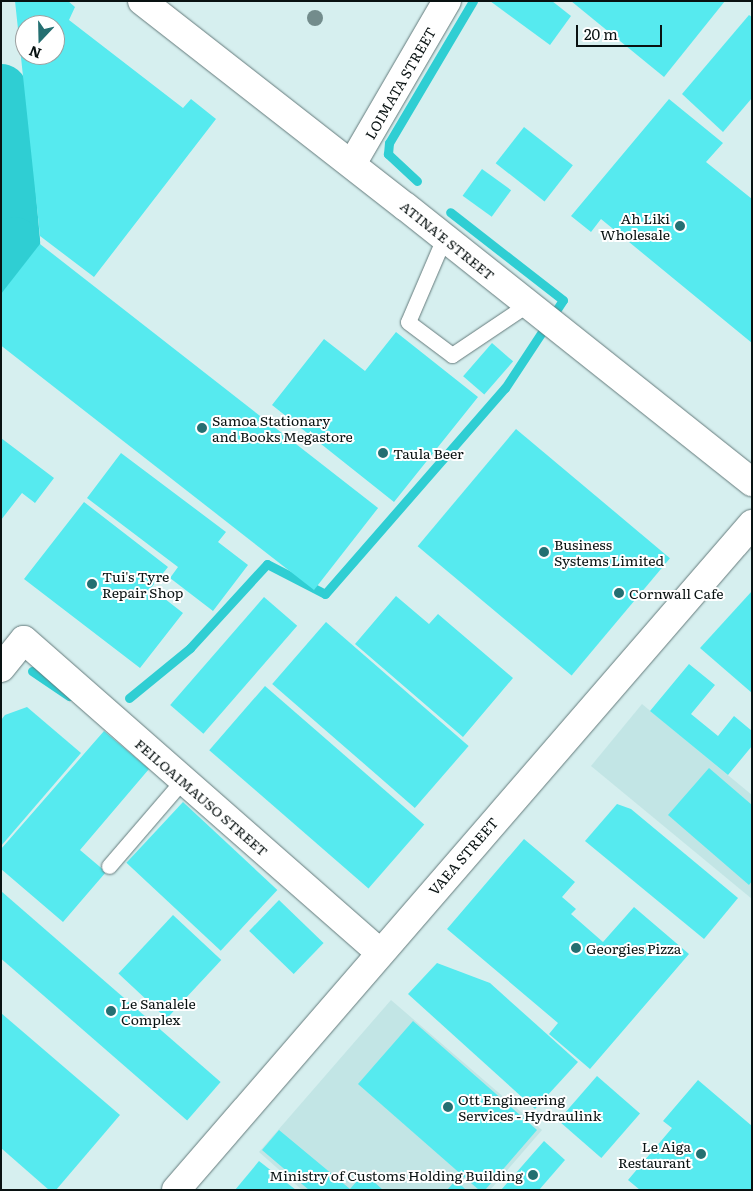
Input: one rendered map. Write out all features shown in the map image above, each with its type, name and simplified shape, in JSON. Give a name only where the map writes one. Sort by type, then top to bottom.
[{"type":"main road","name":"ATINA'E STREET","points":[[142,1],[352,164],[752,482]]},
{"type":"main road","name":"LOIMATA STREET","points":[[352,164],[447,1]]},
{"type":"main road","name":"VAEA STREET","points":[[176,1190],[752,524]]},
{"type":"main road","name":"FEILOAIMAUSO STREET","points":[[1,668],[24,640],[380,953]]},
{"type":"lane","points":[[444,238],[408,322],[452,355],[541,315]]},
{"type":"lane","points":[[109,866],[183,780]]},
{"type":"shaded area","points":[[642,704],[752,795],[752,899],[591,766]]},
{"type":"shaded area","points":[[391,1000],[542,1130],[490,1190],[302,1190],[259,1152]]},
{"type":"building","points":[[15,1],[68,1],[75,7],[69,20],[183,108],[191,99],[216,119],[94,277],[40,236],[22,65],[65,65],[65,15],[16,15]]},
{"type":"building","points":[[490,1],[552,1],[571,16],[550,45]]},
{"type":"building","points":[[571,1],[725,1],[664,77]]},
{"type":"building","points":[[749,15],[752,17],[752,98],[723,132],[682,94]]},
{"type":"building","name":"Ah Liki Wholesale","points":[[669,99],[723,143],[706,162],[752,199],[752,343],[601,219],[591,232],[571,216]]},
{"type":"building","points":[[524,127],[573,165],[545,201],[496,163]]},
{"type":"building","points":[[482,169],[511,190],[492,217],[463,196]]},
{"type":"building","name":"Samoa Stationary and Books Megastore","points":[[40,244],[378,508],[314,590],[1,346],[1,294]]},
{"type":"building","name":"Taula Beer","points":[[396,332],[478,397],[394,502],[272,405],[324,339],[365,371]]},
{"type":"building","points":[[492,343],[513,361],[484,395],[463,376]]},
{"type":"building","name":"Business Systems Limited","points":[[516,429],[670,558],[572,675],[418,546]]},
{"type":"building","points":[[1,438],[54,478],[35,503],[22,493],[1,520]]},
{"type":"building","points":[[121,453],[226,532],[218,542],[248,565],[213,611],[170,578],[178,567],[87,498]]},
{"type":"building","name":"Tui's Tyre Repair Shop","points":[[84,502],[168,567],[151,588],[183,613],[140,668],[24,579]]},
{"type":"building","points":[[752,591],[752,693],[700,648]]},
{"type":"building","points":[[396,596],[429,624],[438,614],[513,678],[463,737],[355,644]]},
{"type":"building","points":[[264,597],[297,626],[203,734],[170,705]]},
{"type":"building","points":[[326,622],[469,746],[415,808],[272,684]]},
{"type":"building","points":[[689,664],[715,685],[691,714],[718,736],[734,716],[752,731],[752,746],[728,775],[650,711]]},
{"type":"building","points":[[265,686],[424,824],[368,889],[209,750]]},
{"type":"building","points":[[27,707],[81,753],[1,846],[1,720],[5,715]]},
{"type":"building","points":[[104,731],[149,769],[80,850],[106,872],[63,922],[1,869],[1,849]]},
{"type":"building","points":[[709,768],[752,805],[752,881],[749,885],[668,815]]},
{"type":"building","points":[[183,802],[277,890],[221,951],[126,863]]},
{"type":"building","points":[[617,804],[631,809],[738,898],[704,939],[585,841]]},
{"type":"building","name":"Georgies Pizza","points":[[524,839],[575,882],[562,897],[576,909],[571,914],[603,942],[634,907],[689,954],[590,1069],[549,1034],[558,1023],[447,929]]},
{"type":"building","name":"Le Sanalele Complex","points":[[1,891],[221,1082],[187,1120],[1,959]]},
{"type":"building","points":[[279,900],[324,943],[294,974],[249,931]]},
{"type":"building","points":[[173,915],[221,960],[167,1019],[118,974]]},
{"type":"building","points":[[437,963],[490,983],[578,1062],[535,1109],[408,994]]},
{"type":"building","points":[[1,1013],[120,1115],[56,1190],[49,1190],[1,1148]]},
{"type":"building","name":"Ott Engineering Services - Hydraulink","points":[[413,1021],[537,1130],[485,1190],[479,1190],[358,1084]]},
{"type":"building","points":[[597,1076],[640,1113],[601,1158],[558,1121]]},
{"type":"building","name":"Le Aiga Restaurant","points":[[698,1080],[752,1126],[752,1190],[640,1190],[628,1180],[672,1128],[663,1121]]},
{"type":"building","points":[[279,1130],[350,1189],[364,1173],[383,1190],[309,1190],[262,1150]]},
{"type":"building","name":"Ministry of Customs Holding Building","points":[[544,1141],[565,1160],[539,1190],[501,1190]]},
{"type":"building","points":[[259,1161],[296,1190],[235,1190]]},
{"type":"building","points":[[456,1180],[466,1190],[447,1190]]},
{"type":"waterway","points":[[417,181],[388,154],[389,143],[473,1]]},
{"type":"waterway","points":[[1,89],[14,242],[1,293]]},
{"type":"waterway","points":[[129,698],[190,648],[267,564],[325,594],[505,388],[563,300],[450,212]]},
{"type":"waterway","points":[[32,671],[69,696]]},
{"type":"place","name":"Ah Liki Wholesale","points":[[680,226]]},
{"type":"place","name":"Samoa Stationary and Books Megastore","points":[[202,428]]},
{"type":"place","name":"Taula Beer","points":[[383,453]]},
{"type":"place","name":"Business Systems Limited","points":[[544,552]]},
{"type":"place","name":"Tui's Tyre Repair Shop","points":[[92,584]]},
{"type":"place","name":"Cornwall Cafe","points":[[619,593]]},
{"type":"place","name":"Georgies Pizza","points":[[576,948]]},
{"type":"place","name":"Le Sanalele Complex","points":[[111,1011]]},
{"type":"place","name":"Ott Engineering Services - Hydraulink","points":[[448,1107]]},
{"type":"place","name":"Le Aiga Restaurant","points":[[701,1154]]},
{"type":"place","name":"Ministry of Customs Holding Building","points":[[533,1175]]}]
